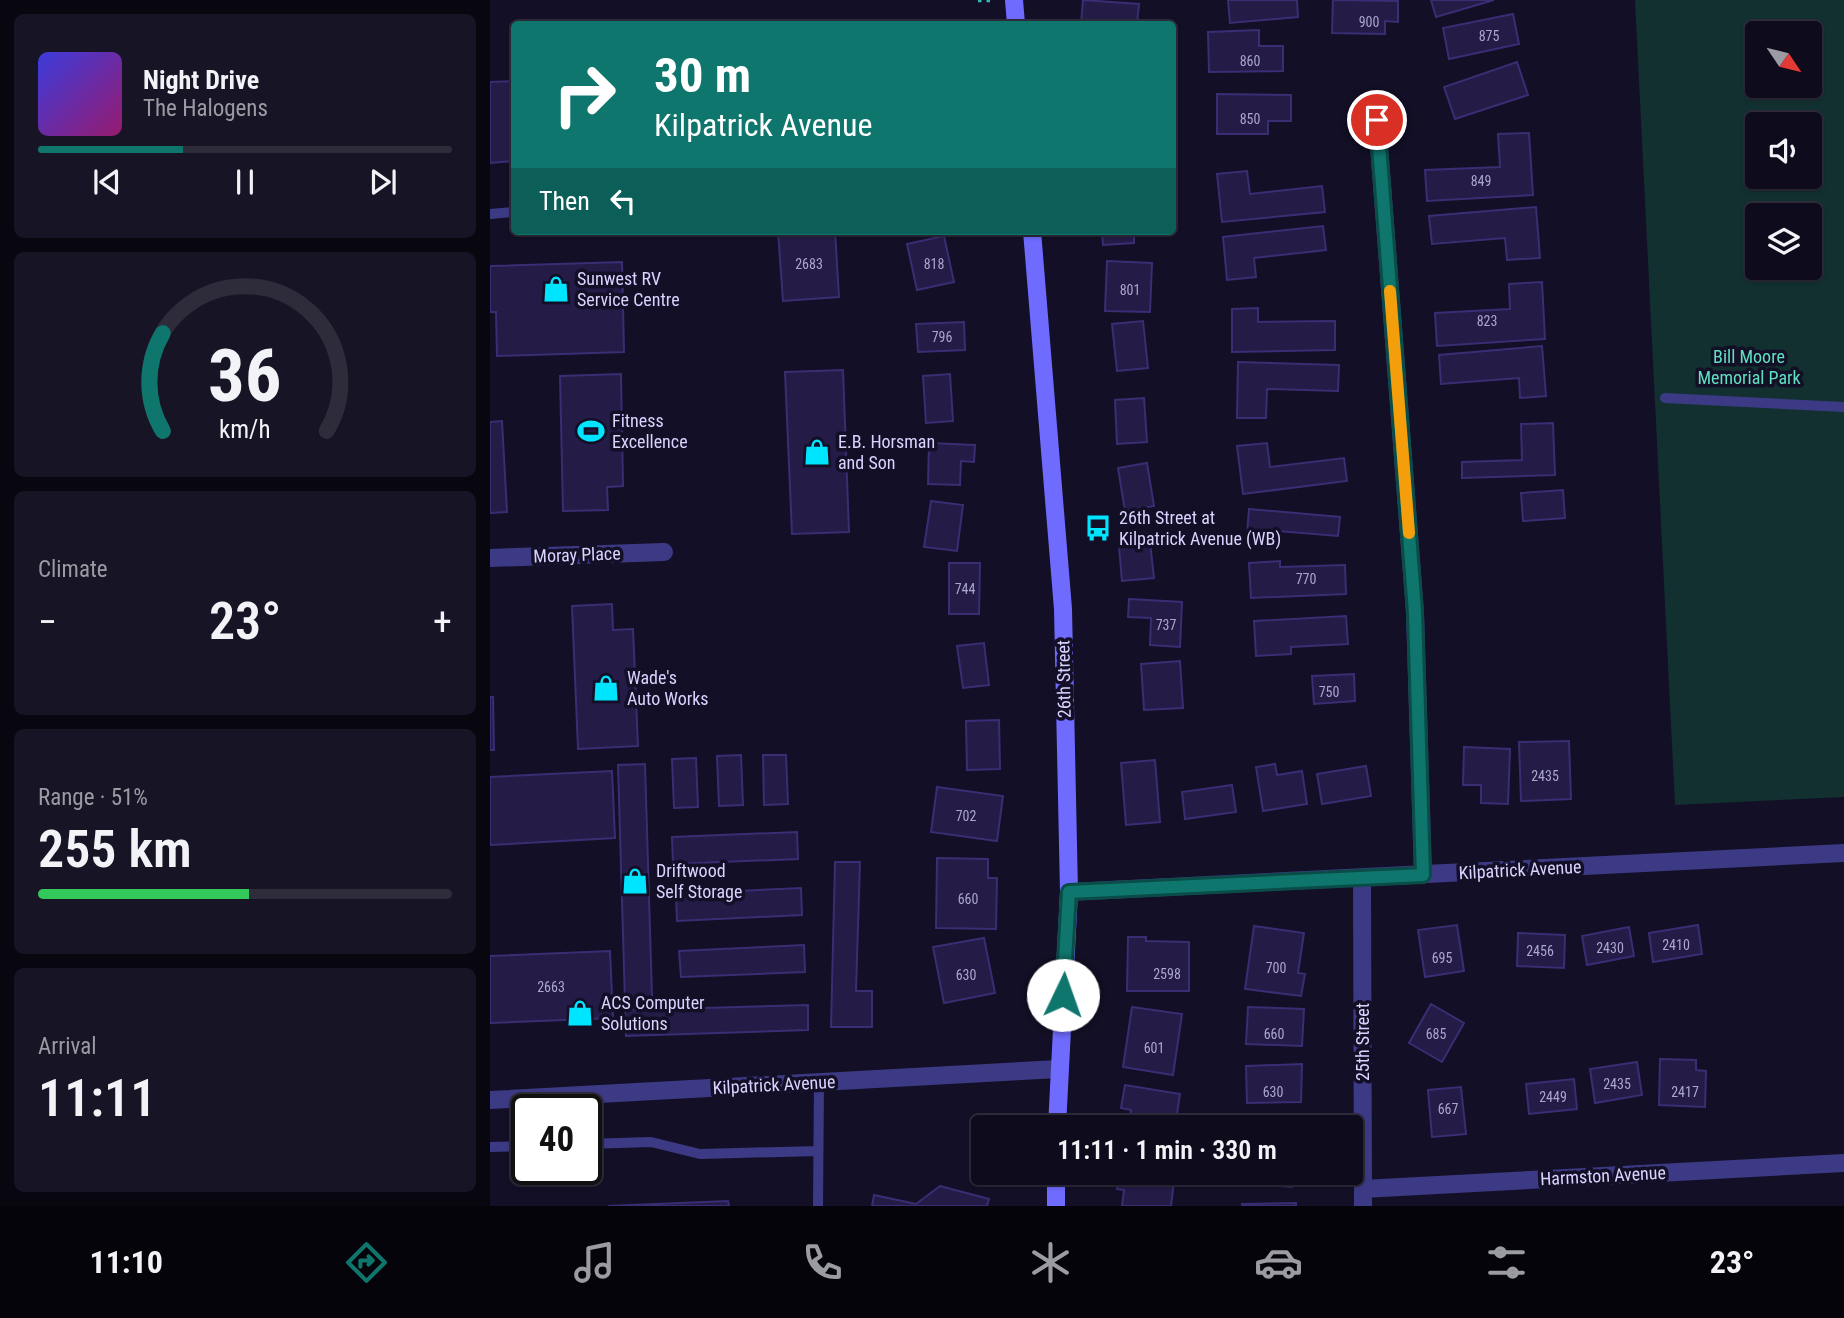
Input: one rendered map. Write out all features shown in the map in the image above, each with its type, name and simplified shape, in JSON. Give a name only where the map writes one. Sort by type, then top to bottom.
[{"type":"street","points":[[1014,0],[1016,21]]},
{"type":"street","points":[[1377,120],[1415,612],[1423,875]]},
{"type":"street","name":"26th Street","points":[[1032,235],[1063,609],[1069,892],[1057,1115]]},
{"type":"street","name":"Moray Place","points":[[490,558],[664,552]]},
{"type":"street","name":"Kilpatrick Avenue","points":[[1069,892],[1844,853]]},
{"type":"street","name":"25th Street","points":[[1362,878],[1363,1197]]},
{"type":"street","name":"Kilpatrick Avenue","points":[[490,1100],[1059,1069]]},
{"type":"street","name":"Harmston Avenue","points":[[1363,1197],[1844,1163]]},
{"type":"street","points":[[1056,1185],[1056,1206]]},
{"type":"lane","points":[[490,214],[511,212]]},
{"type":"lane","points":[[1665,398],[1844,407]]},
{"type":"lane","points":[[818,1206],[819,1083]]},
{"type":"lane","points":[[602,1144],[651,1142],[700,1154],[818,1151]]},
{"type":"lane","points":[[490,1147],[511,1146]]},
{"type":"path","points":[[978,0],[992,0]]},
{"type":"green space","name":"Bill Moore Memorial Park","points":[[1635,0],[1844,0],[1844,797],[1675,805]]},
{"type":"building","points":[[1083,0],[1139,4],[1137,21],[1081,21]]},
{"type":"building","points":[[1228,0],[1297,0],[1298,17],[1230,23]]},
{"type":"building","points":[[1333,0],[1398,1],[1398,22],[1385,21],[1385,34],[1332,33]]},
{"type":"building","points":[[1431,0],[1494,0],[1436,17]]},
{"type":"building","points":[[1513,14],[1519,44],[1449,59],[1443,28]]},
{"type":"building","points":[[1259,30],[1259,46],[1283,46],[1283,71],[1209,72],[1208,32]]},
{"type":"building","points":[[1517,62],[1528,95],[1455,119],[1444,87]]},
{"type":"building","points":[[511,81],[511,161],[490,163],[490,82]]},
{"type":"building","points":[[1217,94],[1291,95],[1291,121],[1268,121],[1268,134],[1217,134]]},
{"type":"building","points":[[1529,133],[1533,195],[1427,201],[1425,170],[1500,167],[1498,134]]},
{"type":"building","points":[[1247,171],[1250,194],[1322,186],[1325,212],[1222,222],[1217,174]]},
{"type":"building","points":[[1536,207],[1540,258],[1507,260],[1505,238],[1432,244],[1429,216]]},
{"type":"building","points":[[1323,226],[1326,250],[1254,258],[1256,277],[1227,280],[1223,237]]},
{"type":"building","points":[[778,235],[835,235],[839,297],[783,301]]},
{"type":"building","points":[[1102,235],[1134,235],[1134,243],[1103,245]]},
{"type":"building","points":[[944,236],[954,282],[917,290],[907,244]]},
{"type":"building","points":[[1107,261],[1152,263],[1150,312],[1105,311]]},
{"type":"building","name":"Sunwest RV Service Centre","points":[[622,262],[624,352],[497,356],[496,312],[490,312],[490,266]]},
{"type":"building","points":[[1542,282],[1545,339],[1437,346],[1435,313],[1510,309],[1509,284]]},
{"type":"building","points":[[1258,308],[1258,322],[1335,321],[1335,350],[1232,352],[1232,309]]},
{"type":"building","points":[[1143,321],[1148,368],[1117,371],[1112,324]]},
{"type":"building","points":[[964,322],[965,350],[918,352],[916,324]]},
{"type":"building","points":[[1542,346],[1546,396],[1520,398],[1519,378],[1441,384],[1439,355]]},
{"type":"building","points":[[1238,362],[1339,365],[1338,391],[1267,389],[1266,418],[1237,418]]},
{"type":"building","name":"E.B. Horsman and Son","points":[[843,370],[849,532],[792,534],[785,372]]},
{"type":"building","name":"Fitness Excellence","points":[[621,374],[623,486],[607,487],[608,510],[563,511],[560,376]]},
{"type":"building","points":[[950,374],[953,421],[926,423],[923,376]]},
{"type":"building","points":[[1144,398],[1147,442],[1117,444],[1115,400]]},
{"type":"building","points":[[502,421],[507,512],[490,513],[490,422]]},
{"type":"building","points":[[1553,423],[1555,475],[1462,478],[1462,462],[1522,460],[1521,424]]},
{"type":"building","points":[[929,443],[975,445],[974,462],[961,461],[960,485],[928,484]]},
{"type":"building","points":[[1267,443],[1270,467],[1344,458],[1347,481],[1243,494],[1237,446]]},
{"type":"building","points":[[1147,463],[1154,506],[1125,511],[1118,468]]},
{"type":"building","points":[[1563,490],[1565,518],[1523,521],[1521,493]]},
{"type":"building","points":[[931,501],[963,505],[957,551],[924,547]]},
{"type":"building","points":[[1249,509],[1340,517],[1338,536],[1278,531],[1277,548],[1246,546]]},
{"type":"building","points":[[1149,533],[1154,578],[1122,581],[1118,536]]},
{"type":"building","points":[[1280,561],[1280,567],[1345,565],[1346,594],[1251,598],[1249,563]]},
{"type":"building","points":[[949,563],[980,563],[979,614],[949,614]]},
{"type":"building","points":[[1129,599],[1182,602],[1180,647],[1150,645],[1151,618],[1128,617]]},
{"type":"building","name":"Wade's Auto Works","points":[[612,604],[613,630],[633,629],[638,746],[578,749],[572,606]]},
{"type":"building","points":[[1346,616],[1348,644],[1291,647],[1291,654],[1256,656],[1254,621]]},
{"type":"building","points":[[984,643],[989,685],[963,688],[957,646]]},
{"type":"building","points":[[1180,661],[1183,708],[1144,710],[1141,664]]},
{"type":"building","points":[[1354,674],[1355,701],[1314,704],[1312,676]]},
{"type":"building","points":[[490,697],[493,697],[494,750],[490,750]]},
{"type":"building","points":[[999,720],[1000,769],[967,770],[966,721]]},
{"type":"building","points":[[1569,741],[1571,799],[1521,801],[1519,742]]},
{"type":"building","points":[[1464,747],[1510,749],[1508,804],[1481,803],[1481,785],[1463,785]]},
{"type":"building","points":[[741,755],[743,805],[719,806],[717,756]]},
{"type":"building","points":[[763,755],[786,755],[788,804],[764,805]]},
{"type":"building","points":[[696,758],[698,807],[674,808],[672,759]]},
{"type":"building","points":[[1155,760],[1160,822],[1126,825],[1121,763]]},
{"type":"building","name":"Driftwood Self Storage","points":[[645,764],[652,997],[634,998],[634,1010],[808,1005],[808,1030],[626,1036],[618,765]]},
{"type":"building","points":[[1275,764],[1277,775],[1302,771],[1307,804],[1263,811],[1256,767]]},
{"type":"building","points":[[1366,766],[1371,796],[1322,804],[1317,774]]},
{"type":"building","points":[[612,771],[615,838],[490,845],[490,777]]},
{"type":"building","points":[[1232,785],[1236,812],[1185,819],[1182,792]]},
{"type":"building","points":[[937,787],[1003,796],[997,841],[931,832]]},
{"type":"building","points":[[797,832],[798,859],[673,864],[672,837]]},
{"type":"building","points":[[937,858],[988,859],[988,878],[997,878],[996,929],[936,928]]},
{"type":"building","points":[[835,862],[860,862],[856,991],[872,991],[872,1027],[831,1027]]},
{"type":"building","points":[[801,888],[802,915],[677,921],[676,894]]},
{"type":"building","points":[[1457,925],[1464,971],[1425,977],[1418,930]]},
{"type":"building","points":[[1698,925],[1702,954],[1653,962],[1649,933]]},
{"type":"building","points":[[1254,926],[1304,933],[1298,973],[1305,974],[1301,996],[1245,989]]},
{"type":"building","points":[[1629,927],[1634,956],[1587,965],[1582,936]]},
{"type":"building","points":[[1518,933],[1565,935],[1564,968],[1517,966]]},
{"type":"building","points":[[1128,937],[1146,937],[1146,941],[1189,942],[1189,991],[1127,991]]},
{"type":"building","points":[[984,938],[995,993],[944,1003],[933,947]]},
{"type":"building","points":[[804,945],[805,972],[681,977],[679,951]]},
{"type":"building","points":[[610,951],[613,1018],[490,1023],[490,956]]},
{"type":"building","points":[[1431,1004],[1464,1023],[1442,1062],[1409,1043]]},
{"type":"building","points":[[1132,1007],[1182,1014],[1173,1075],[1123,1067]]},
{"type":"building","points":[[1248,1007],[1304,1009],[1302,1046],[1246,1044]]},
{"type":"building","points":[[1660,1059],[1696,1060],[1696,1070],[1706,1071],[1705,1107],[1659,1105]]},
{"type":"building","points":[[1637,1062],[1642,1095],[1595,1103],[1590,1069]]},
{"type":"building","points":[[1302,1064],[1301,1102],[1247,1103],[1246,1066]]},
{"type":"building","points":[[1574,1079],[1577,1109],[1529,1114],[1526,1084]]},
{"type":"building","points":[[1125,1085],[1180,1094],[1177,1115],[1130,1115],[1131,1110],[1121,1108]]},
{"type":"building","points":[[1461,1087],[1466,1134],[1432,1137],[1428,1090]]},
{"type":"building","points":[[1117,1185],[1173,1185],[1171,1206],[1122,1206],[1124,1190],[1117,1189]]},
{"type":"building","points":[[940,1186],[989,1199],[987,1206],[872,1206],[874,1195],[916,1204]]},
{"type":"building","points":[[728,1201],[729,1206],[608,1206]]},
{"type":"building","points":[[1296,1203],[1296,1206],[1242,1206],[1242,1204]]},
{"type":"slow traffic","points":[[1390,291],[1409,533]]},
{"type":"place","name":"Sunwest RV Service Centre","points":[[556,289]]},
{"type":"place","name":"Fitness Excellence","points":[[591,431]]},
{"type":"place","name":"E.B. Horsman and Son","points":[[817,452]]},
{"type":"place","name":"26th Street at Kilpatrick Avenue (WB)","points":[[1098,528]]},
{"type":"place","name":"Wade's Auto Works","points":[[606,688]]},
{"type":"place","name":"Driftwood Self Storage","points":[[635,881]]},
{"type":"place","name":"ACS Computer Solutions","points":[[580,1013]]},
{"type":"route","points":[[1063,995],[1069,892],[1423,875],[1415,612],[1377,120]]}]
